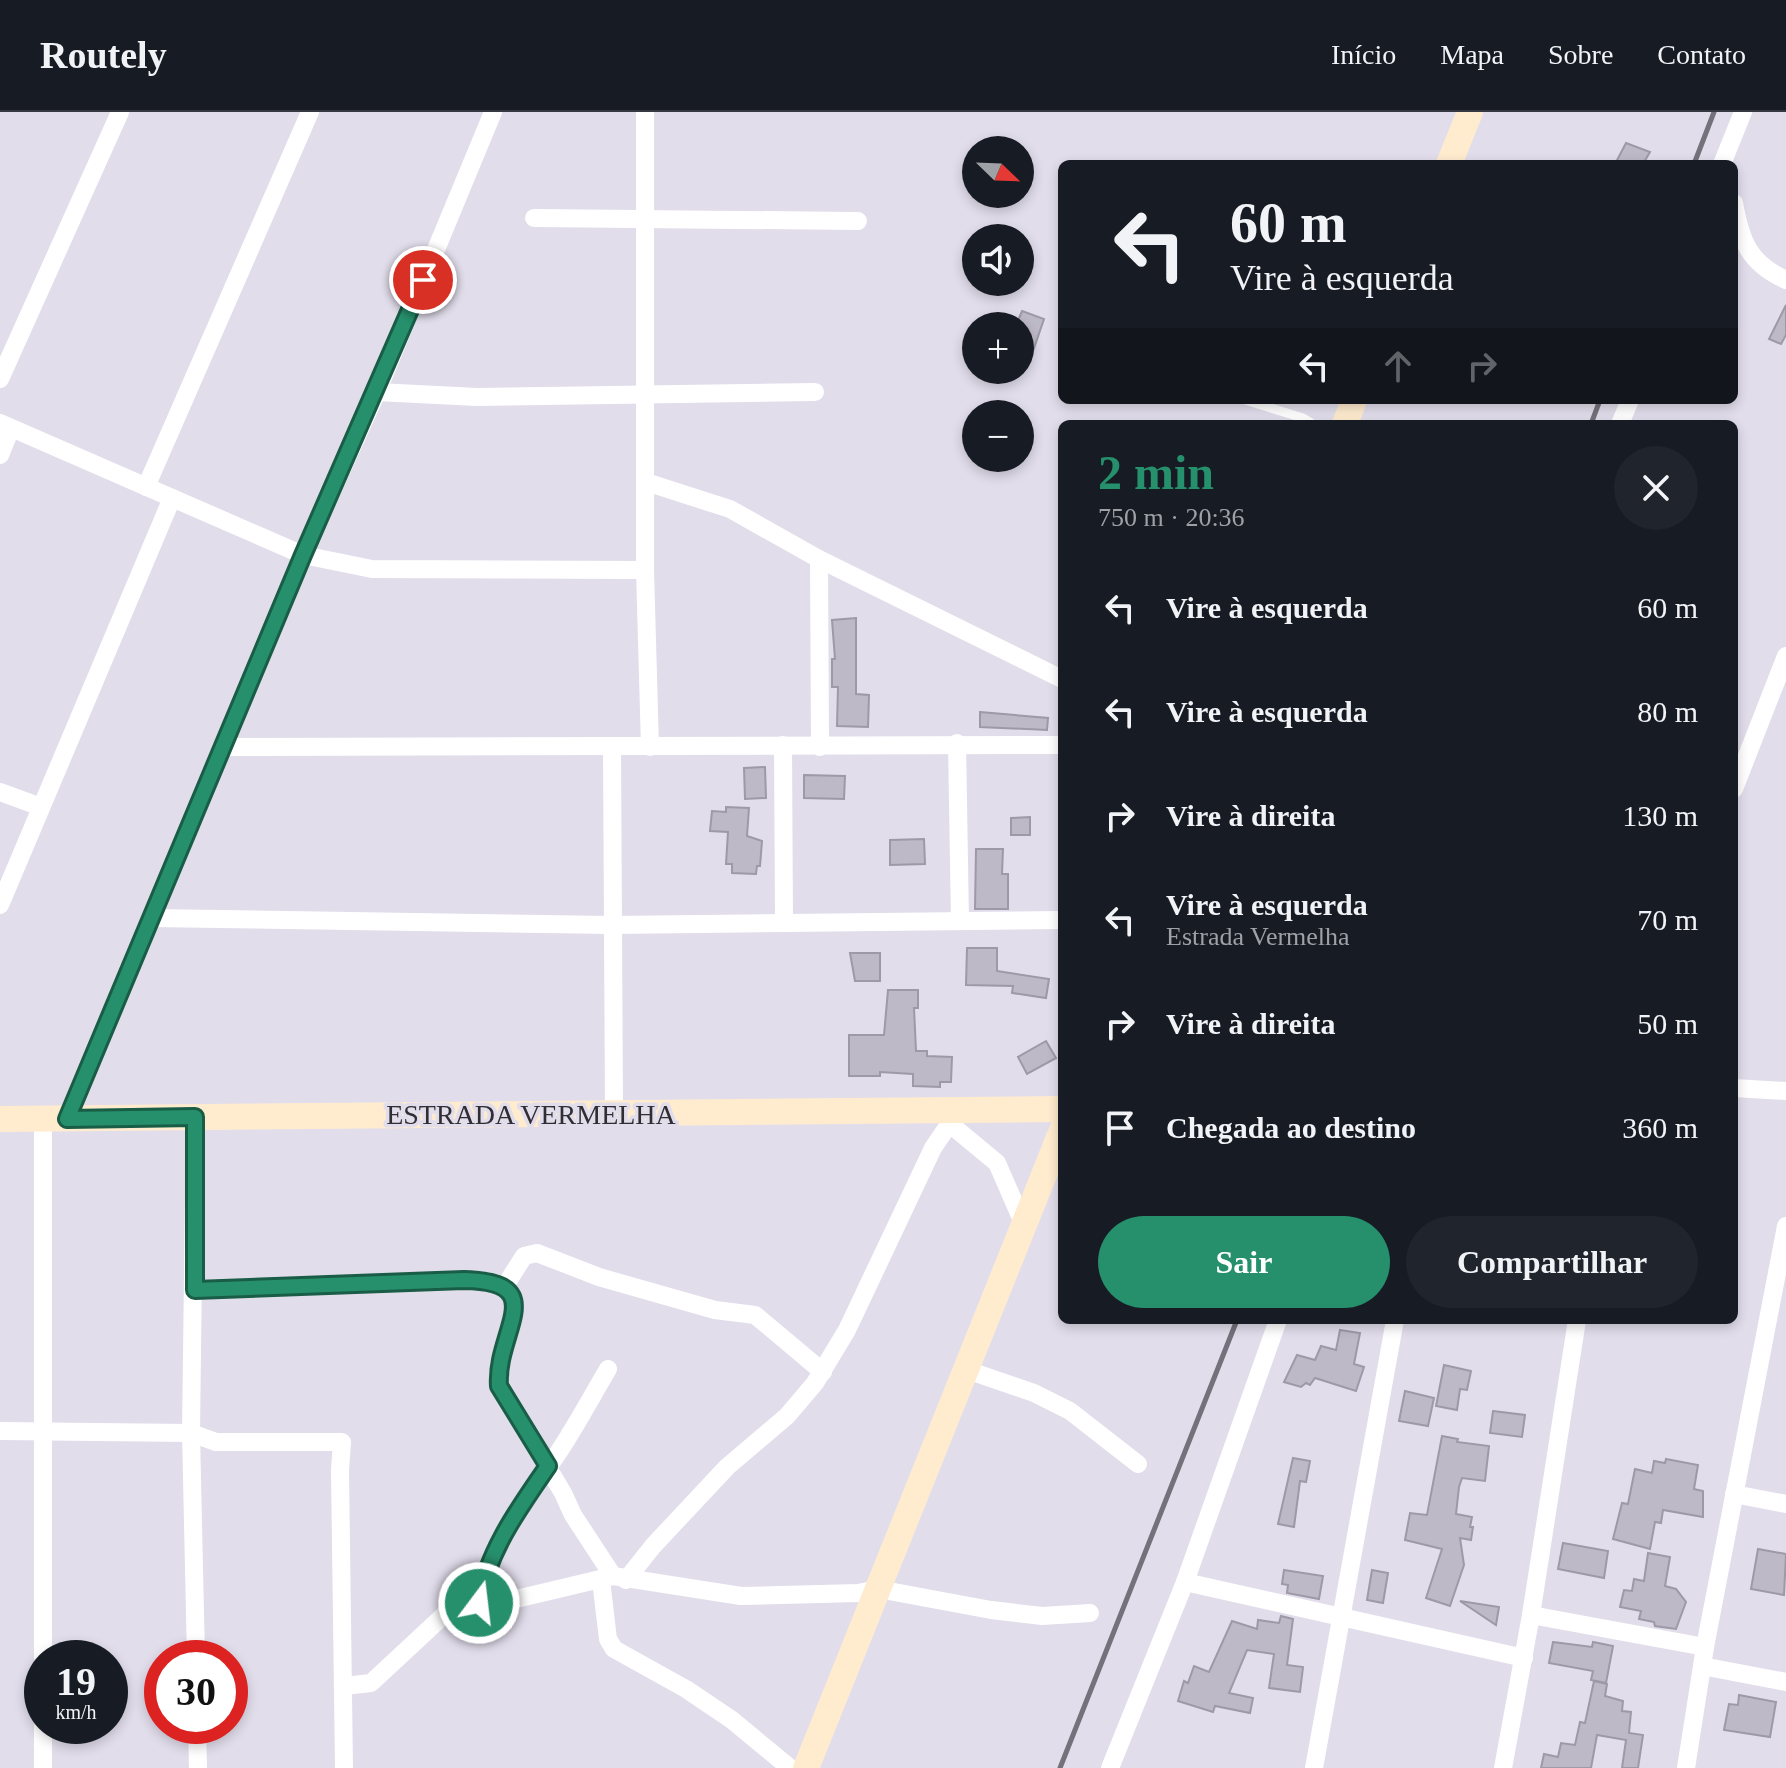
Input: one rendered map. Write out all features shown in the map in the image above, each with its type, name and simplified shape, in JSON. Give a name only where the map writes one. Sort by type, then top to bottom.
[{"type":"street","points":[[0,379],[120,112]]},
{"type":"street","points":[[146,487],[310,112]]},
{"type":"street","points":[[43,1640],[43,1431],[55,1119],[151,918],[303,555],[377,392],[493,112]]},
{"type":"street","points":[[645,112],[645,570],[650,747]]},
{"type":"street","points":[[1451,160],[1470,112]]},
{"type":"street","points":[[1725,160],[1743,112]]},
{"type":"street","points":[[534,218],[858,221]]},
{"type":"street","points":[[1738,219],[1744,243],[1756,262],[1786,280]]},
{"type":"street","points":[[377,392],[477,397],[815,392]]},
{"type":"street","points":[[0,455],[6,425],[303,555],[372,569],[645,570]]},
{"type":"street","points":[[646,482],[730,509],[819,559],[1058,677]]},
{"type":"street","points":[[0,905],[172,498]]},
{"type":"street","points":[[819,559],[820,747]]},
{"type":"street","points":[[1738,779],[1786,656]]},
{"type":"street","points":[[957,743],[960,921]]},
{"type":"street","points":[[783,745],[784,921]]},
{"type":"street","points":[[223,747],[1058,745]]},
{"type":"street","points":[[612,747],[614,1114]]},
{"type":"street","points":[[0,792],[41,807]]},
{"type":"street","points":[[151,918],[611,925],[1058,920]]},
{"type":"street","points":[[1738,1088],[1786,1091]]},
{"type":"street","name":"ESTRADA VERMELHA","points":[[0,1119],[614,1114],[954,1117],[1058,1109]]},
{"type":"street","points":[[195,1117],[191,1433],[196,1640]]},
{"type":"street","points":[[613,1579],[676,1522],[750,1444],[787,1416],[823,1372],[871,1281],[933,1148],[954,1117],[997,1163],[1024,1225]]},
{"type":"street","points":[[806,1768],[1024,1225],[1053,1178],[1058,1151]]},
{"type":"street","points":[[1686,1768],[1734,1494],[1778,1311],[1786,1226]]},
{"type":"street","points":[[505,1286],[524,1256],[537,1253],[599,1277],[715,1310],[755,1315],[823,1372]]},
{"type":"street","points":[[195,1290],[464,1280],[498,1282],[505,1286],[515,1306],[500,1364],[499,1386],[613,1579],[608,1639],[614,1649],[709,1705],[790,1768]]},
{"type":"street","points":[[1110,1768],[1185,1582],[1277,1324]]},
{"type":"street","points":[[1314,1768],[1394,1324]]},
{"type":"street","points":[[1503,1768],[1524,1658],[1576,1324]]},
{"type":"street","points":[[479,1603],[490,1563],[513,1518],[608,1369]]},
{"type":"street","points":[[967,1370],[1034,1393],[1070,1411],[1138,1464]]},
{"type":"street","points":[[0,1431],[191,1433],[216,1442],[342,1442],[344,1768]]},
{"type":"street","points":[[1734,1494],[1786,1504]]},
{"type":"street","points":[[344,1686],[371,1683],[444,1615],[479,1603],[512,1600],[613,1579],[741,1596],[858,1593],[878,1589],[1042,1616],[1090,1613]]},
{"type":"street","points":[[1185,1582],[1524,1658]]},
{"type":"street","points":[[1531,1615],[1704,1657],[1786,1682]]},
{"type":"street","points":[[43,1744],[43,1768]]},
{"type":"street","points":[[197,1744],[198,1768]]},
{"type":"lane","points":[[1258,404],[1306,420]]},
{"type":"building","points":[[1626,143],[1650,152],[1645,160],[1617,160]]},
{"type":"building","points":[[1786,305],[1786,335],[1781,344],[1769,339]]},
{"type":"building","points":[[1034,315],[1044,319],[1034,348]]},
{"type":"building","points":[[856,618],[856,694],[869,695],[868,727],[837,726],[838,687],[832,687],[832,659],[835,659],[832,620]]},
{"type":"building","points":[[980,712],[1048,718],[1047,730],[980,727]]},
{"type":"building","points":[[765,767],[766,798],[745,799],[744,768]]},
{"type":"building","points":[[804,775],[845,776],[844,799],[804,798]]},
{"type":"building","points":[[726,807],[749,808],[747,836],[762,841],[760,866],[757,866],[756,874],[732,873],[732,864],[726,864],[728,832],[710,831],[712,811],[726,812]]},
{"type":"building","points":[[1030,817],[1030,835],[1011,835],[1011,818]]},
{"type":"building","points":[[924,839],[925,864],[890,865],[890,840]]},
{"type":"building","points":[[976,849],[1003,849],[1002,874],[1008,874],[1008,909],[975,909]]},
{"type":"building","points":[[967,948],[997,948],[997,971],[1049,979],[1046,998],[1012,993],[1013,986],[966,985]]},
{"type":"building","points":[[850,953],[880,953],[880,981],[855,981]]},
{"type":"building","points":[[888,990],[918,990],[918,1008],[914,1008],[916,1051],[927,1051],[927,1056],[952,1057],[951,1082],[940,1082],[940,1087],[913,1086],[913,1074],[880,1072],[880,1076],[849,1076],[849,1035],[884,1035]]},
{"type":"building","points":[[1046,1041],[1056,1058],[1027,1074],[1018,1057]]},
{"type":"building","points":[[1340,1330],[1360,1333],[1354,1364],[1364,1367],[1356,1391],[1315,1378],[1310,1385],[1306,1383],[1301,1387],[1284,1382],[1297,1355],[1315,1360],[1321,1346],[1336,1350]]},
{"type":"building","points":[[1444,1365],[1471,1371],[1467,1390],[1460,1389],[1457,1410],[1436,1406]]},
{"type":"building","points":[[1405,1391],[1434,1398],[1428,1426],[1399,1421]]},
{"type":"building","points":[[1493,1411],[1525,1415],[1522,1437],[1490,1433]]},
{"type":"building","points":[[1442,1436],[1458,1439],[1457,1442],[1489,1446],[1485,1481],[1462,1478],[1459,1487],[1456,1514],[1472,1517],[1470,1527],[1473,1527],[1471,1540],[1460,1538],[1464,1565],[1450,1606],[1426,1598],[1442,1549],[1405,1540],[1410,1513],[1427,1515]]},
{"type":"building","points":[[1293,1458],[1310,1461],[1306,1482],[1300,1481],[1294,1527],[1278,1524]]},
{"type":"building","points":[[1666,1459],[1698,1465],[1694,1489],[1703,1491],[1703,1517],[1663,1510],[1661,1523],[1655,1522],[1650,1549],[1613,1539],[1622,1503],[1628,1504],[1635,1469],[1652,1473],[1654,1461],[1665,1463]]},
{"type":"building","points":[[1563,1543],[1608,1551],[1604,1578],[1558,1569]]},
{"type":"building","points":[[1758,1549],[1786,1554],[1784,1595],[1751,1589]]},
{"type":"building","points":[[1648,1553],[1670,1557],[1665,1586],[1676,1589],[1686,1602],[1676,1629],[1655,1626],[1654,1622],[1639,1619],[1641,1611],[1620,1607],[1624,1590],[1632,1591],[1634,1579],[1644,1581]]},
{"type":"building","points":[[1284,1570],[1323,1576],[1319,1599],[1287,1593],[1288,1585],[1282,1584]]},
{"type":"building","points":[[1372,1570],[1388,1573],[1383,1603],[1367,1600]]},
{"type":"building","points":[[1460,1601],[1499,1607],[1496,1625]]},
{"type":"building","points":[[1281,1616],[1293,1619],[1287,1665],[1303,1667],[1300,1692],[1269,1688],[1274,1654],[1247,1650],[1229,1693],[1253,1698],[1250,1713],[1215,1706],[1213,1712],[1178,1701],[1184,1681],[1188,1683],[1194,1666],[1209,1672],[1232,1621],[1257,1629],[1258,1620],[1279,1623]]},
{"type":"building","points":[[1553,1642],[1592,1647],[1593,1642],[1613,1646],[1606,1683],[1591,1680],[1593,1671],[1549,1663]]},
{"type":"building","points":[[1594,1681],[1607,1684],[1605,1696],[1623,1701],[1622,1711],[1631,1712],[1629,1733],[1643,1735],[1638,1768],[1622,1768],[1626,1740],[1597,1735],[1591,1768],[1541,1768],[1544,1754],[1558,1757],[1561,1743],[1575,1745],[1580,1722],[1585,1723]]},
{"type":"building","points":[[1739,1695],[1776,1702],[1770,1737],[1724,1730],[1729,1704],[1738,1705]]},
{"type":"railway","points":[[1696,160],[1714,112]]},
{"type":"railway","points":[[1592,420],[1598,404]]},
{"type":"railway","points":[[1060,1768],[1235,1324]]},
{"type":"route","points":[[423,280],[377,392],[303,555],[67,1119],[195,1117],[195,1290],[485,1280],[498,1282],[510,1291],[515,1306],[498,1373],[499,1386],[548,1466],[513,1518],[490,1563],[479,1603]]}]
